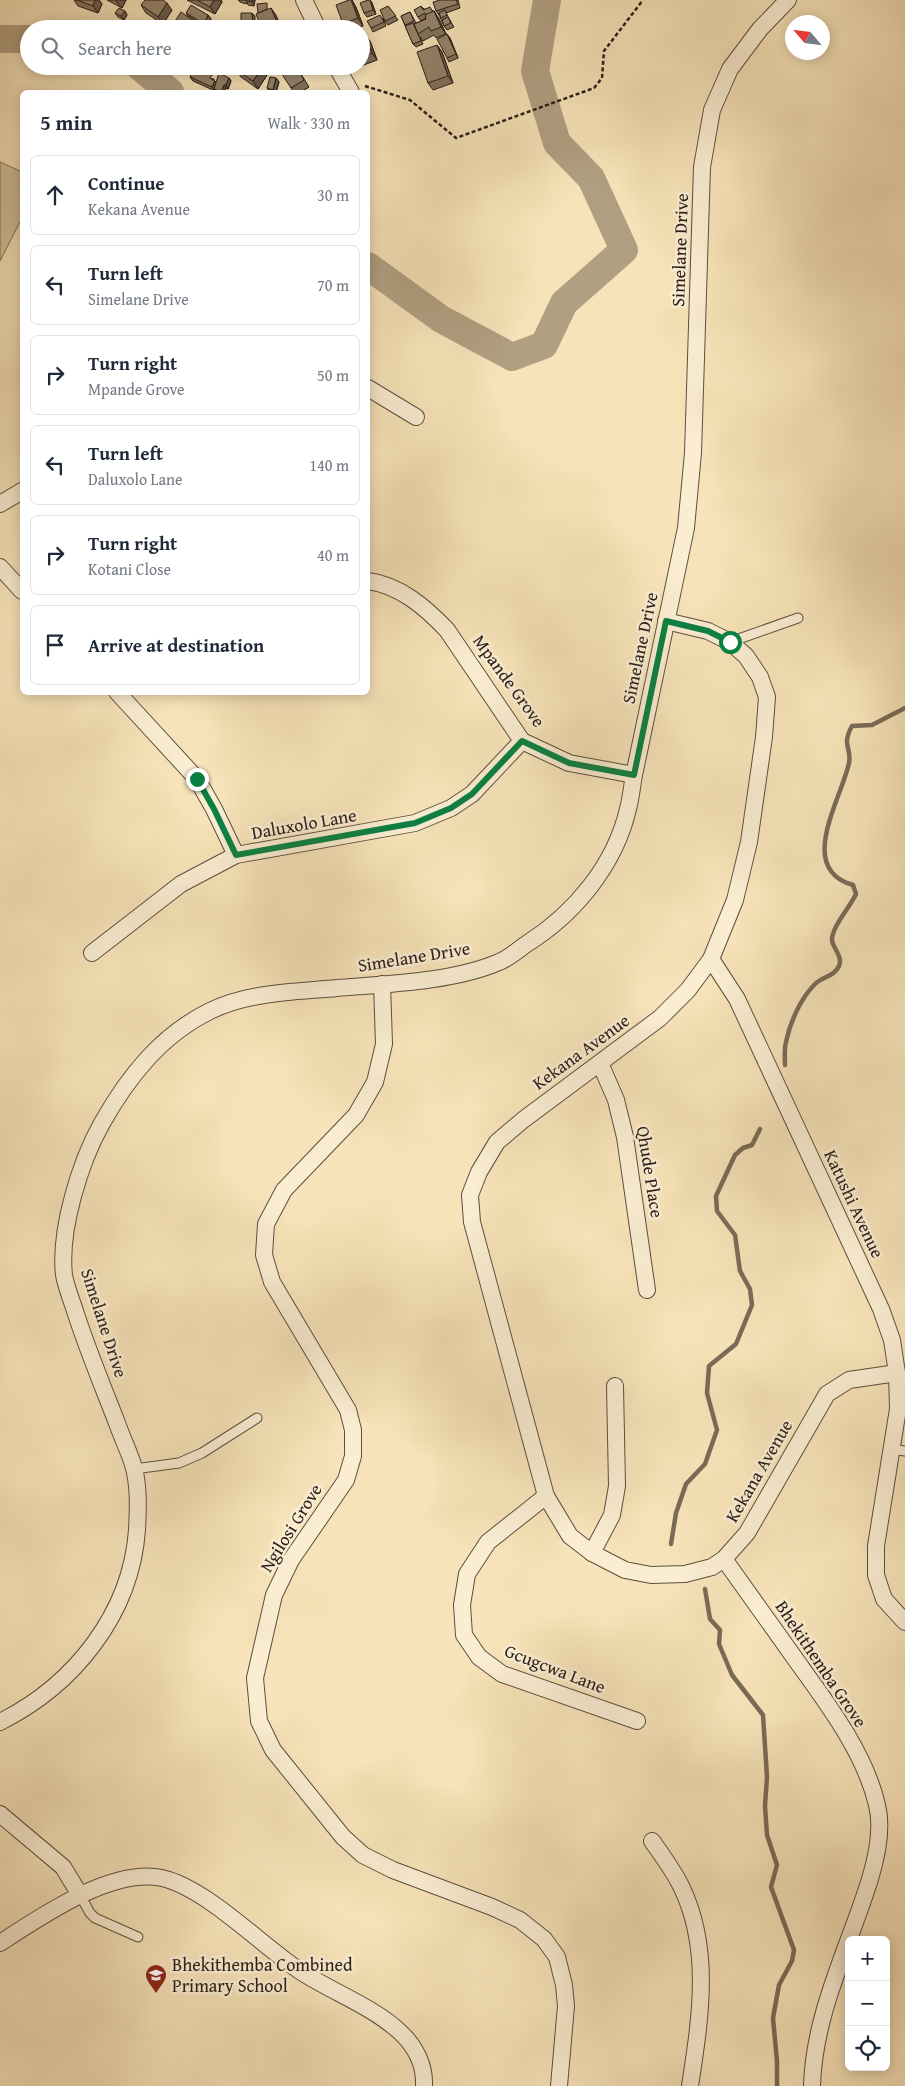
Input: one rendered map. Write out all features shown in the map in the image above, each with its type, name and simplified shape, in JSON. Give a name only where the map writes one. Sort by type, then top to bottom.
[{"type":"street","points":[[304,0],[314,20]]},
{"type":"street","name":"Simelane Drive","points":[[0,1722],[34,1703],[54,1687],[87,1654],[117,1608],[135,1552],[138,1508],[134,1469],[80,1326],[64,1276],[66,1228],[79,1177],[100,1125],[135,1071],[170,1036],[210,1011],[255,996],[454,975],[500,962],[545,932],[583,898],[613,850],[628,811],[686,528],[693,454],[702,167],[712,110],[730,69],[760,29],[788,0]]},
{"type":"street","points":[[370,389],[416,416]]},
{"type":"street","points":[[0,504],[20,492]]},
{"type":"street","points":[[0,567],[20,589]]},
{"type":"street","name":"Mpande Grove","points":[[370,582],[404,593],[432,614],[476,670],[522,741],[569,763],[634,775]]},
{"type":"street","name":"Kekana Avenue","points":[[666,621],[708,631],[730,642],[746,656],[760,677],[767,697],[764,737],[748,842],[735,900],[711,959],[688,990],[660,1018],[523,1120],[498,1142],[479,1172],[470,1195],[472,1222],[546,1496],[570,1536],[592,1553],[625,1570],[651,1576],[685,1574],[712,1568],[724,1559],[747,1534],[828,1394],[849,1380],[897,1373]]},
{"type":"street","points":[[120,695],[197,779],[236,855]]},
{"type":"street","name":"Daluxolo Lane","points":[[92,953],[181,884],[236,855],[415,823],[451,808],[472,794],[522,741]]},
{"type":"street","name":"Katushi Avenue","points":[[711,959],[737,999],[881,1309],[892,1340],[897,1373],[898,1450],[876,1546],[876,1575],[884,1599],[905,1622]]},
{"type":"street","name":"Ngilosi Grove","points":[[382,984],[384,1044],[374,1082],[356,1115],[284,1190],[266,1224],[264,1255],[272,1282],[348,1410],[353,1430],[353,1456],[346,1480],[291,1560],[274,1595],[255,1678],[259,1721],[273,1750],[343,1837],[363,1855],[394,1870],[492,1907],[520,1920],[544,1939],[557,1957],[564,1985],[566,2006],[559,2086]]},
{"type":"street","name":"Qhude Place","points":[[600,1063],[616,1100],[625,1137],[647,1290]]},
{"type":"street","points":[[592,1553],[612,1515],[617,1486],[615,1386]]},
{"type":"street","name":"Gcugcwa Lane","points":[[546,1496],[488,1542],[466,1574],[462,1605],[464,1635],[479,1657],[502,1674],[637,1721]]},
{"type":"street","name":"Bhekithemba Grove","points":[[724,1559],[829,1706],[866,1771],[878,1806],[879,1841],[870,1879],[846,1943],[822,2018],[812,2086]]},
{"type":"street","points":[[0,1814],[63,1867],[80,1895]]},
{"type":"street","points":[[652,1840],[681,1886],[698,1940],[702,1976],[700,2020],[690,2086]]},
{"type":"street","points":[[0,1943],[80,1895],[100,1886],[145,1877],[162,1878],[204,1898],[300,1971],[378,2016],[399,2032],[414,2048],[421,2064],[424,2086]]},
{"type":"lane","points":[[730,642],[798,618]]},
{"type":"lane","points":[[134,1469],[179,1464],[202,1453],[257,1418]]},
{"type":"lane","points":[[80,1895],[95,1918],[138,1938]]},
{"type":"path","points":[[343,79],[410,100],[456,138],[594,88],[602,78],[604,51],[643,0]]},
{"type":"shaded area","points":[[0,162],[20,171],[20,222],[0,261]]},
{"type":"building","points":[[77,0],[95,0],[93,6]]},
{"type":"building","points":[[145,0],[163,0],[167,3],[158,17],[141,5]]},
{"type":"building","points":[[197,0],[214,0],[210,7]]},
{"type":"building","points":[[351,0],[358,18],[342,20],[336,5]]},
{"type":"building","points":[[370,0],[373,10],[364,13],[360,3]]},
{"type":"building","points":[[456,0],[458,4],[436,11],[433,2]]},
{"type":"building","points":[[267,3],[267,9],[258,13],[257,4]]},
{"type":"building","points":[[191,5],[208,15],[206,20],[197,20],[186,13]]},
{"type":"building","points":[[388,6],[396,16],[385,21],[380,10]]},
{"type":"building","points":[[421,6],[423,10],[430,7],[433,12],[426,15],[425,13],[418,17],[414,10]]},
{"type":"building","points":[[119,8],[125,11],[121,16],[115,13]]},
{"type":"building","points":[[271,8],[276,20],[258,20],[256,14]]},
{"type":"building","points":[[445,10],[447,15],[441,18],[439,13]]},
{"type":"building","points":[[434,11],[441,27],[431,31],[429,27],[418,34],[414,24],[426,19],[425,15]]},
{"type":"building","points":[[181,12],[192,20],[176,20]]},
{"type":"building","points":[[410,12],[414,21],[405,25],[401,16]]},
{"type":"building","points":[[241,13],[252,13],[252,20],[241,20]]},
{"type":"building","points":[[380,15],[384,22],[371,28],[369,20]]},
{"type":"building","points":[[448,17],[451,23],[444,26],[442,20]]},
{"type":"building","points":[[413,23],[421,41],[413,44],[405,26]]},
{"type":"building","points":[[447,34],[456,54],[447,58],[437,39]]},
{"type":"building","points":[[437,45],[448,76],[428,83],[417,52]]},
{"type":"building","points":[[191,75],[212,75],[210,78],[215,81],[212,87],[190,77]]},
{"type":"building","points":[[218,75],[229,78],[222,90],[214,89]]},
{"type":"building","points":[[244,75],[257,75],[253,81]]},
{"type":"building","points":[[283,75],[301,75],[304,80],[291,88]]},
{"type":"building","points":[[270,77],[276,78],[273,90],[267,88]]},
{"type":"waterway","points":[[370,267],[441,319],[512,357],[544,345],[564,303],[624,250],[591,178],[557,143],[535,71],[547,0]]},
{"type":"waterway","points":[[0,39],[20,39]]},
{"type":"waterway","points":[[150,75],[168,90]]},
{"type":"waterway","points":[[785,1065],[785,1048],[788,1034],[801,1003],[815,984],[837,970],[839,966],[840,962],[832,938],[837,925],[856,894],[853,885],[836,877],[827,864],[825,849],[827,832],[850,758],[847,738],[852,726],[872,725],[905,708]]},
{"type":"waterway","points":[[671,1544],[676,1513],[686,1484],[705,1464],[717,1430],[707,1393],[709,1366],[736,1344],[752,1305],[750,1289],[740,1271],[735,1235],[717,1211],[716,1196],[735,1155],[743,1148],[752,1145],[760,1129]]},
{"type":"waterway","points":[[705,1589],[710,1619],[720,1630],[719,1644],[732,1675],[763,1715],[767,1777],[765,1806],[767,1835],[777,1865],[771,1887],[794,1950],[792,1961],[779,1985],[773,2018],[777,2086]]},
{"type":"place","name":"Bhekithemba Combined Primary School","points":[[156,1994]]},
{"type":"route","points":[[197,779],[236,855],[415,823],[451,808],[472,794],[522,741],[569,763],[634,775],[666,621],[708,631],[730,642]]}]
